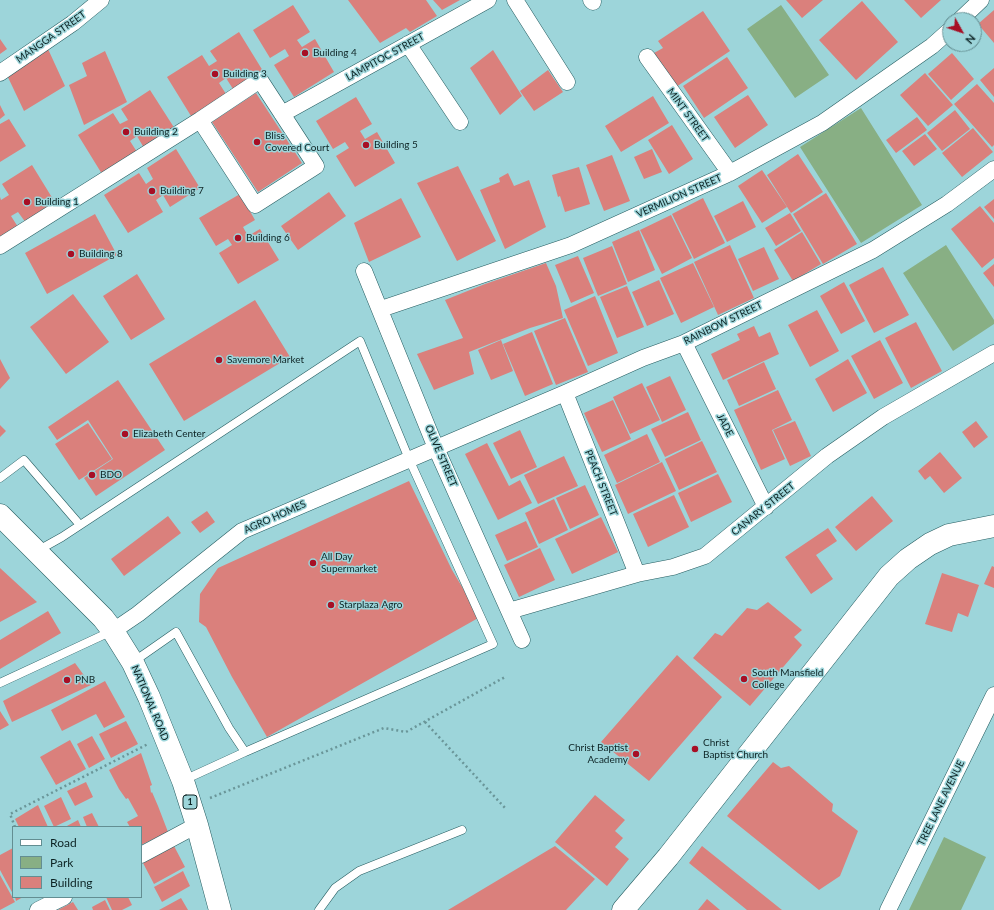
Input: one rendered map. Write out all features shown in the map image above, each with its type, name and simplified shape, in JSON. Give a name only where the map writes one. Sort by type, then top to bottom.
[{"type":"main road","name":"NATIONAL ROAD","points":[[0,515],[97,612],[113,631],[132,663],[143,684],[183,781],[220,910]]},
{"type":"main road","points":[[623,910],[668,857],[869,600],[890,576],[908,559],[930,544],[949,535],[994,526]]},
{"type":"street","name":"MANGGA STREET","points":[[0,72],[73,22],[101,0]]},
{"type":"street","name":"LAMPITOC STREET","points":[[282,114],[488,0]]},
{"type":"street","points":[[515,0],[567,82]]},
{"type":"street","points":[[968,12],[981,0]]},
{"type":"street","name":"VERMILION STREET","points":[[381,309],[571,245],[730,173],[822,123],[932,46],[942,37]]},
{"type":"street","points":[[408,44],[460,122]]},
{"type":"street","name":"MINT STREET","points":[[647,57],[730,173]]},
{"type":"street","points":[[0,246],[200,120],[260,80],[316,166],[255,206],[200,120]]},
{"type":"street","name":"RAINBOW STREET","points":[[436,448],[565,393],[642,358],[684,343],[873,250],[947,204],[994,168]]},
{"type":"street","name":"OLIVE STREET","points":[[364,271],[381,309],[436,448],[522,640]]},
{"type":"street","name":"JADE","points":[[684,343],[766,507]]},
{"type":"street","name":"CANARY STREET","points":[[509,611],[637,574],[673,568],[705,556],[827,456],[884,417],[994,353]]},
{"type":"street","name":"PEACH STREET","points":[[565,393],[637,574]]},
{"type":"street","name":"AGRO HOMES","points":[[113,631],[138,614],[242,531],[436,448]]},
{"type":"street","name":"TREE LANE AVENUE","points":[[888,910],[994,695]]},
{"type":"street","points":[[142,854],[194,815]]},
{"type":"street","points":[[38,910],[62,898]]},
{"type":"lane","points":[[36,551],[62,538],[360,341],[409,459],[493,644],[245,752],[183,781]]},
{"type":"lane","points":[[0,478],[24,460],[80,525]]},
{"type":"lane","points":[[0,683],[113,631]]},
{"type":"lane","points":[[132,663],[176,632],[229,728],[245,752]]},
{"type":"lane","points":[[319,910],[335,888],[359,871],[462,830]]},
{"type":"path","points":[[194,815],[384,728],[406,732],[505,677]]},
{"type":"path","points":[[425,722],[506,809]]},
{"type":"path","points":[[15,826],[10,814],[164,736]]},
{"type":"green space","points":[[781,5],[829,75],[795,98],[747,29]]},
{"type":"green space","points":[[861,108],[922,205],[861,243],[800,147]]},
{"type":"green space","points":[[946,245],[994,320],[994,324],[953,351],[903,273]]},
{"type":"green space","points":[[944,837],[986,857],[961,910],[909,910]]},
{"type":"building","points":[[348,0],[426,0],[437,16],[410,32],[406,28],[380,43]]},
{"type":"building","points":[[433,0],[460,0],[442,10]]},
{"type":"building","points":[[786,0],[823,0],[802,18]]},
{"type":"building","points":[[904,0],[941,0],[921,18]]},
{"type":"building","points":[[862,1],[898,42],[856,80],[819,40]]},
{"type":"building","name":"Building 4","points":[[293,5],[310,32],[297,40],[302,47],[315,39],[334,72],[294,97],[274,65],[289,56],[285,49],[270,58],[253,30]]},
{"type":"building","points":[[994,10],[994,43],[982,29],[982,20]]},
{"type":"building","points":[[703,11],[730,51],[676,87],[654,53],[663,48],[658,41]]},
{"type":"building","name":"Building 3","points":[[239,32],[263,71],[233,89],[226,78],[219,83],[226,94],[191,116],[167,77],[202,55],[209,66],[217,61],[210,51]]},
{"type":"building","points":[[0,39],[7,49],[0,54]]},
{"type":"building","points":[[48,49],[65,86],[24,111],[5,71]]},
{"type":"building","points":[[493,50],[522,96],[500,115],[470,68]]},
{"type":"building","points":[[105,51],[127,102],[84,125],[69,85],[87,76],[82,63]]},
{"type":"building","points":[[952,53],[974,79],[951,100],[928,74]]},
{"type":"building","points":[[727,57],[748,88],[704,118],[683,86]]},
{"type":"building","points":[[994,68],[994,97],[980,80]]},
{"type":"building","points":[[548,70],[563,92],[534,111],[520,91]]},
{"type":"building","points":[[925,73],[953,105],[928,126],[900,95]]},
{"type":"building","points":[[977,84],[994,103],[994,145],[992,147],[954,104]]},
{"type":"building","name":"Building 2","points":[[150,90],[175,129],[144,148],[137,136],[130,141],[137,152],[102,174],[78,135],[113,113],[120,124],[128,120],[121,109]]},
{"type":"building","name":"Bliss Covered Court","points":[[256,93],[302,163],[258,192],[212,122]]},
{"type":"building","points":[[748,95],[768,125],[735,148],[714,117]]},
{"type":"building","points":[[653,96],[669,123],[621,152],[605,126]]},
{"type":"building","name":"Building 5","points":[[356,97],[372,124],[360,131],[365,139],[377,132],[395,163],[355,187],[336,156],[349,148],[345,142],[333,149],[316,121]]},
{"type":"building","points":[[0,105],[5,115],[0,119]]},
{"type":"building","points":[[955,110],[970,129],[942,151],[927,133]]},
{"type":"building","points":[[917,117],[927,130],[896,153],[886,140]]},
{"type":"building","points":[[9,119],[26,146],[0,162],[0,124]]},
{"type":"building","points":[[672,125],[693,159],[669,174],[648,140]]},
{"type":"building","points":[[973,128],[993,152],[962,177],[942,153]]},
{"type":"building","points":[[925,134],[937,149],[914,166],[902,151]]},
{"type":"building","name":"Building 7","points":[[176,149],[200,188],[170,207],[163,195],[156,200],[163,212],[128,233],[104,195],[139,173],[146,184],[153,179],[147,168]]},
{"type":"building","points":[[652,149],[662,172],[644,179],[634,157]]},
{"type":"building","points":[[798,154],[823,192],[791,213],[767,175]]},
{"type":"building","points":[[612,155],[630,201],[604,211],[586,165]]},
{"type":"building","name":"Building 1","points":[[32,165],[56,204],[26,223],[18,212],[11,216],[18,227],[0,239],[0,197],[1,200],[9,195],[2,184]]},
{"type":"building","points":[[458,166],[496,241],[457,261],[417,183]]},
{"type":"building","points":[[579,167],[590,204],[565,212],[560,196],[558,197],[552,175]]},
{"type":"building","points":[[762,170],[787,207],[762,223],[738,186]]},
{"type":"building","points":[[508,173],[514,186],[529,180],[546,227],[505,249],[480,190],[500,182],[499,178]]},
{"type":"building","points":[[329,192],[346,216],[298,250],[281,226]]},
{"type":"building","points":[[826,193],[857,244],[823,264],[793,214]]},
{"type":"building","name":"Building 6","points":[[240,194],[255,220],[243,227],[248,236],[260,229],[279,260],[238,284],[219,253],[232,245],[228,239],[216,246],[199,218]]},
{"type":"building","points":[[401,198],[421,237],[369,262],[354,223]]},
{"type":"building","points":[[703,198],[725,243],[694,259],[672,214]]},
{"type":"building","points":[[994,199],[994,219],[984,207]]},
{"type":"building","points":[[743,201],[756,227],[727,242],[714,216]]},
{"type":"building","points":[[980,206],[994,223],[994,258],[982,268],[951,229]]},
{"type":"building","points":[[790,213],[801,231],[776,246],[765,228]]},
{"type":"building","name":"Building 8","points":[[95,214],[117,255],[47,294],[25,253]]},
{"type":"building","points":[[671,215],[692,258],[662,274],[640,230]]},
{"type":"building","points":[[639,230],[655,270],[628,282],[612,242]]},
{"type":"building","points":[[802,232],[821,264],[793,281],[774,250]]},
{"type":"building","points":[[730,245],[754,298],[718,315],[694,262]]},
{"type":"building","points":[[612,246],[627,284],[598,296],[583,258]]},
{"type":"building","points":[[764,247],[779,279],[753,291],[738,259]]},
{"type":"building","points":[[578,256],[594,293],[571,303],[555,265]]},
{"type":"building","points":[[546,263],[556,286],[563,318],[530,328],[469,352],[474,374],[434,390],[417,354],[463,338],[445,300],[485,284]]},
{"type":"building","points":[[693,263],[714,307],[681,323],[660,278]]},
{"type":"building","points":[[994,264],[994,287],[983,273]]},
{"type":"building","points":[[883,267],[909,315],[874,333],[849,285]]},
{"type":"building","points":[[137,274],[165,319],[131,340],[103,296]]},
{"type":"building","points":[[659,280],[674,314],[647,326],[632,292]]},
{"type":"building","points":[[844,282],[865,321],[841,334],[820,296]]},
{"type":"building","points":[[627,286],[644,327],[617,338],[600,297]]},
{"type":"building","points":[[73,294],[109,342],[66,374],[30,327]]},
{"type":"building","points":[[595,296],[618,353],[588,366],[564,310]]},
{"type":"building","name":"Savemore Market","points":[[255,300],[290,357],[184,421],[149,364]]},
{"type":"building","points":[[817,310],[839,351],[810,367],[788,325]]},
{"type":"building","points":[[565,318],[588,372],[556,385],[534,331]]},
{"type":"building","points":[[916,322],[942,371],[911,388],[885,338]]},
{"type":"building","points":[[754,326],[759,337],[770,332],[779,354],[723,380],[711,354],[740,340],[737,334]]},
{"type":"building","points":[[532,332],[553,384],[525,396],[503,344]]},
{"type":"building","points":[[501,340],[513,371],[491,380],[478,350]]},
{"type":"building","points":[[880,340],[903,383],[874,399],[851,356]]},
{"type":"building","points":[[0,359],[10,378],[0,389]]},
{"type":"building","points":[[848,359],[867,393],[833,412],[815,379]]},
{"type":"building","points":[[764,362],[776,389],[739,406],[727,380]]},
{"type":"building","points":[[670,376],[686,410],[662,422],[646,387]]},
{"type":"building","name":"Elizabeth Center","points":[[118,380],[165,450],[96,496],[84,478],[113,459],[88,420],[57,440],[48,427]]},
{"type":"building","points":[[642,383],[660,420],[630,434],[613,397]]},
{"type":"building","points":[[778,390],[792,420],[772,430],[785,459],[761,470],[734,410]]},
{"type":"building","points":[[613,400],[631,439],[602,452],[584,413]]},
{"type":"building","points":[[688,412],[701,440],[665,457],[651,429]]},
{"type":"building","points":[[795,421],[811,456],[790,466],[773,430]]},
{"type":"building","points":[[976,421],[988,437],[974,448],[962,432]]},
{"type":"building","points":[[88,423],[112,459],[79,480],[55,444]]},
{"type":"building","points":[[0,425],[6,431],[0,437]]},
{"type":"building","points":[[520,430],[537,467],[511,479],[493,443]]},
{"type":"building","points":[[647,434],[660,462],[617,483],[604,455]]},
{"type":"building","points":[[702,441],[717,472],[679,490],[665,459]]},
{"type":"building","points":[[487,443],[509,486],[520,480],[532,503],[498,520],[465,454]]},
{"type":"building","points":[[940,452],[962,478],[944,493],[930,476],[925,480],[918,471]]},
{"type":"building","points":[[564,456],[578,486],[538,504],[524,475]]},
{"type":"building","points":[[662,462],[676,491],[628,514],[615,485]]},
{"type":"building","points":[[718,474],[732,502],[691,522],[678,493]]},
{"type":"building","points":[[409,481],[452,570],[480,617],[267,737],[232,677],[206,627],[199,622],[200,594],[218,568]]},
{"type":"building","points":[[585,485],[599,515],[570,529],[556,498]]},
{"type":"building","points":[[674,495],[689,527],[648,547],[633,514]]},
{"type":"building","points":[[872,496],[893,521],[856,551],[835,527]]},
{"type":"building","points":[[554,499],[568,530],[539,544],[525,513]]},
{"type":"building","points":[[207,511],[215,522],[200,533],[191,522]]},
{"type":"building","points":[[168,516],[181,533],[124,576],[111,559]]},
{"type":"building","points":[[601,517],[618,552],[572,574],[555,539]]},
{"type":"building","points":[[526,521],[538,547],[507,561],[495,535]]},
{"type":"building","points":[[828,528],[837,541],[816,555],[833,579],[811,594],[785,557]]},
{"type":"building","points":[[540,548],[555,580],[519,597],[504,565]]},
{"type":"building","points":[[992,566],[994,567],[994,588],[984,584]]},
{"type":"building","points":[[0,568],[37,602],[0,622]]},
{"type":"building","points":[[942,573],[979,585],[968,617],[958,613],[952,632],[925,624]]},
{"type":"building","points":[[768,602],[802,630],[794,637],[802,645],[750,706],[693,658],[715,633],[722,636],[747,608],[757,610]]},
{"type":"building","points":[[48,611],[61,633],[0,669],[0,640]]},
{"type":"building","points":[[677,655],[722,697],[649,781],[601,742]]},
{"type":"building","points":[[75,663],[91,685],[12,722],[3,701]]},
{"type":"building","points":[[105,681],[125,717],[104,728],[96,714],[62,731],[51,710]]},
{"type":"building","points":[[0,711],[9,725],[0,730]]},
{"type":"building","points":[[126,721],[138,744],[111,758],[99,734]]},
{"type":"building","points":[[92,736],[105,759],[89,768],[77,744]]},
{"type":"building","points":[[70,740],[86,769],[56,785],[40,757]]},
{"type":"building","points":[[141,753],[152,785],[150,786],[151,793],[152,792],[168,832],[142,845],[142,826],[129,826],[127,822],[138,816],[128,798],[126,799],[119,789],[109,770]]},
{"type":"building","points":[[773,762],[781,768],[789,766],[833,804],[832,811],[858,831],[840,876],[819,890],[727,816]]},
{"type":"building","points":[[86,782],[93,797],[75,806],[67,791]]},
{"type":"building","points":[[595,795],[625,820],[615,831],[623,838],[615,847],[629,859],[607,886],[555,842]]},
{"type":"building","points":[[61,797],[71,819],[54,826],[44,806]]},
{"type":"building","points":[[38,805],[48,826],[18,826],[15,819]]},
{"type":"building","points":[[92,813],[98,826],[87,826],[83,817]]},
{"type":"building","points":[[78,820],[81,826],[67,826]]},
{"type":"building","points":[[174,846],[185,867],[154,884],[143,863]]},
{"type":"building","points":[[555,846],[595,879],[566,910],[448,910]]},
{"type":"building","points":[[702,846],[782,910],[747,910],[689,863]]},
{"type":"building","points":[[12,849],[12,892],[0,870],[0,855]]},
{"type":"building","points":[[183,871],[190,886],[162,902],[154,887]]},
{"type":"building","points":[[0,875],[15,902],[0,910]]},
{"type":"building","points":[[106,898],[128,898],[132,905],[122,910],[112,910]]},
{"type":"building","points":[[181,898],[188,910],[159,910]]},
{"type":"building","points":[[707,899],[720,910],[698,910]]},
{"type":"building","points":[[105,900],[110,910],[93,910],[92,907]]},
{"type":"building","points":[[73,902],[78,910],[58,910]]},
{"type":"place","name":"Building 4","points":[[305,53]]},
{"type":"place","name":"Building 3","points":[[215,74]]},
{"type":"place","name":"Building 2","points":[[126,132]]},
{"type":"place","name":"Bliss Covered Court","points":[[257,142]]},
{"type":"place","name":"Building 5","points":[[366,145]]},
{"type":"place","name":"Building 7","points":[[152,191]]},
{"type":"place","name":"Building 1","points":[[27,202]]},
{"type":"place","name":"Building 6","points":[[238,238]]},
{"type":"place","name":"Building 8","points":[[71,254]]},
{"type":"place","name":"Savemore Market","points":[[219,360]]},
{"type":"place","name":"Elizabeth Center","points":[[125,434]]},
{"type":"place","name":"BDO","points":[[92,475]]},
{"type":"place","name":"All Day Supermarket","points":[[313,563]]},
{"type":"place","name":"Starplaza Agro","points":[[331,605]]},
{"type":"place","name":"South Mansfield College","points":[[744,679]]},
{"type":"place","name":"PNB","points":[[67,680]]},
{"type":"place","name":"Christ Baptist Church","points":[[695,749]]},
{"type":"place","name":"Christ Baptist Academy","points":[[636,754]]}]
